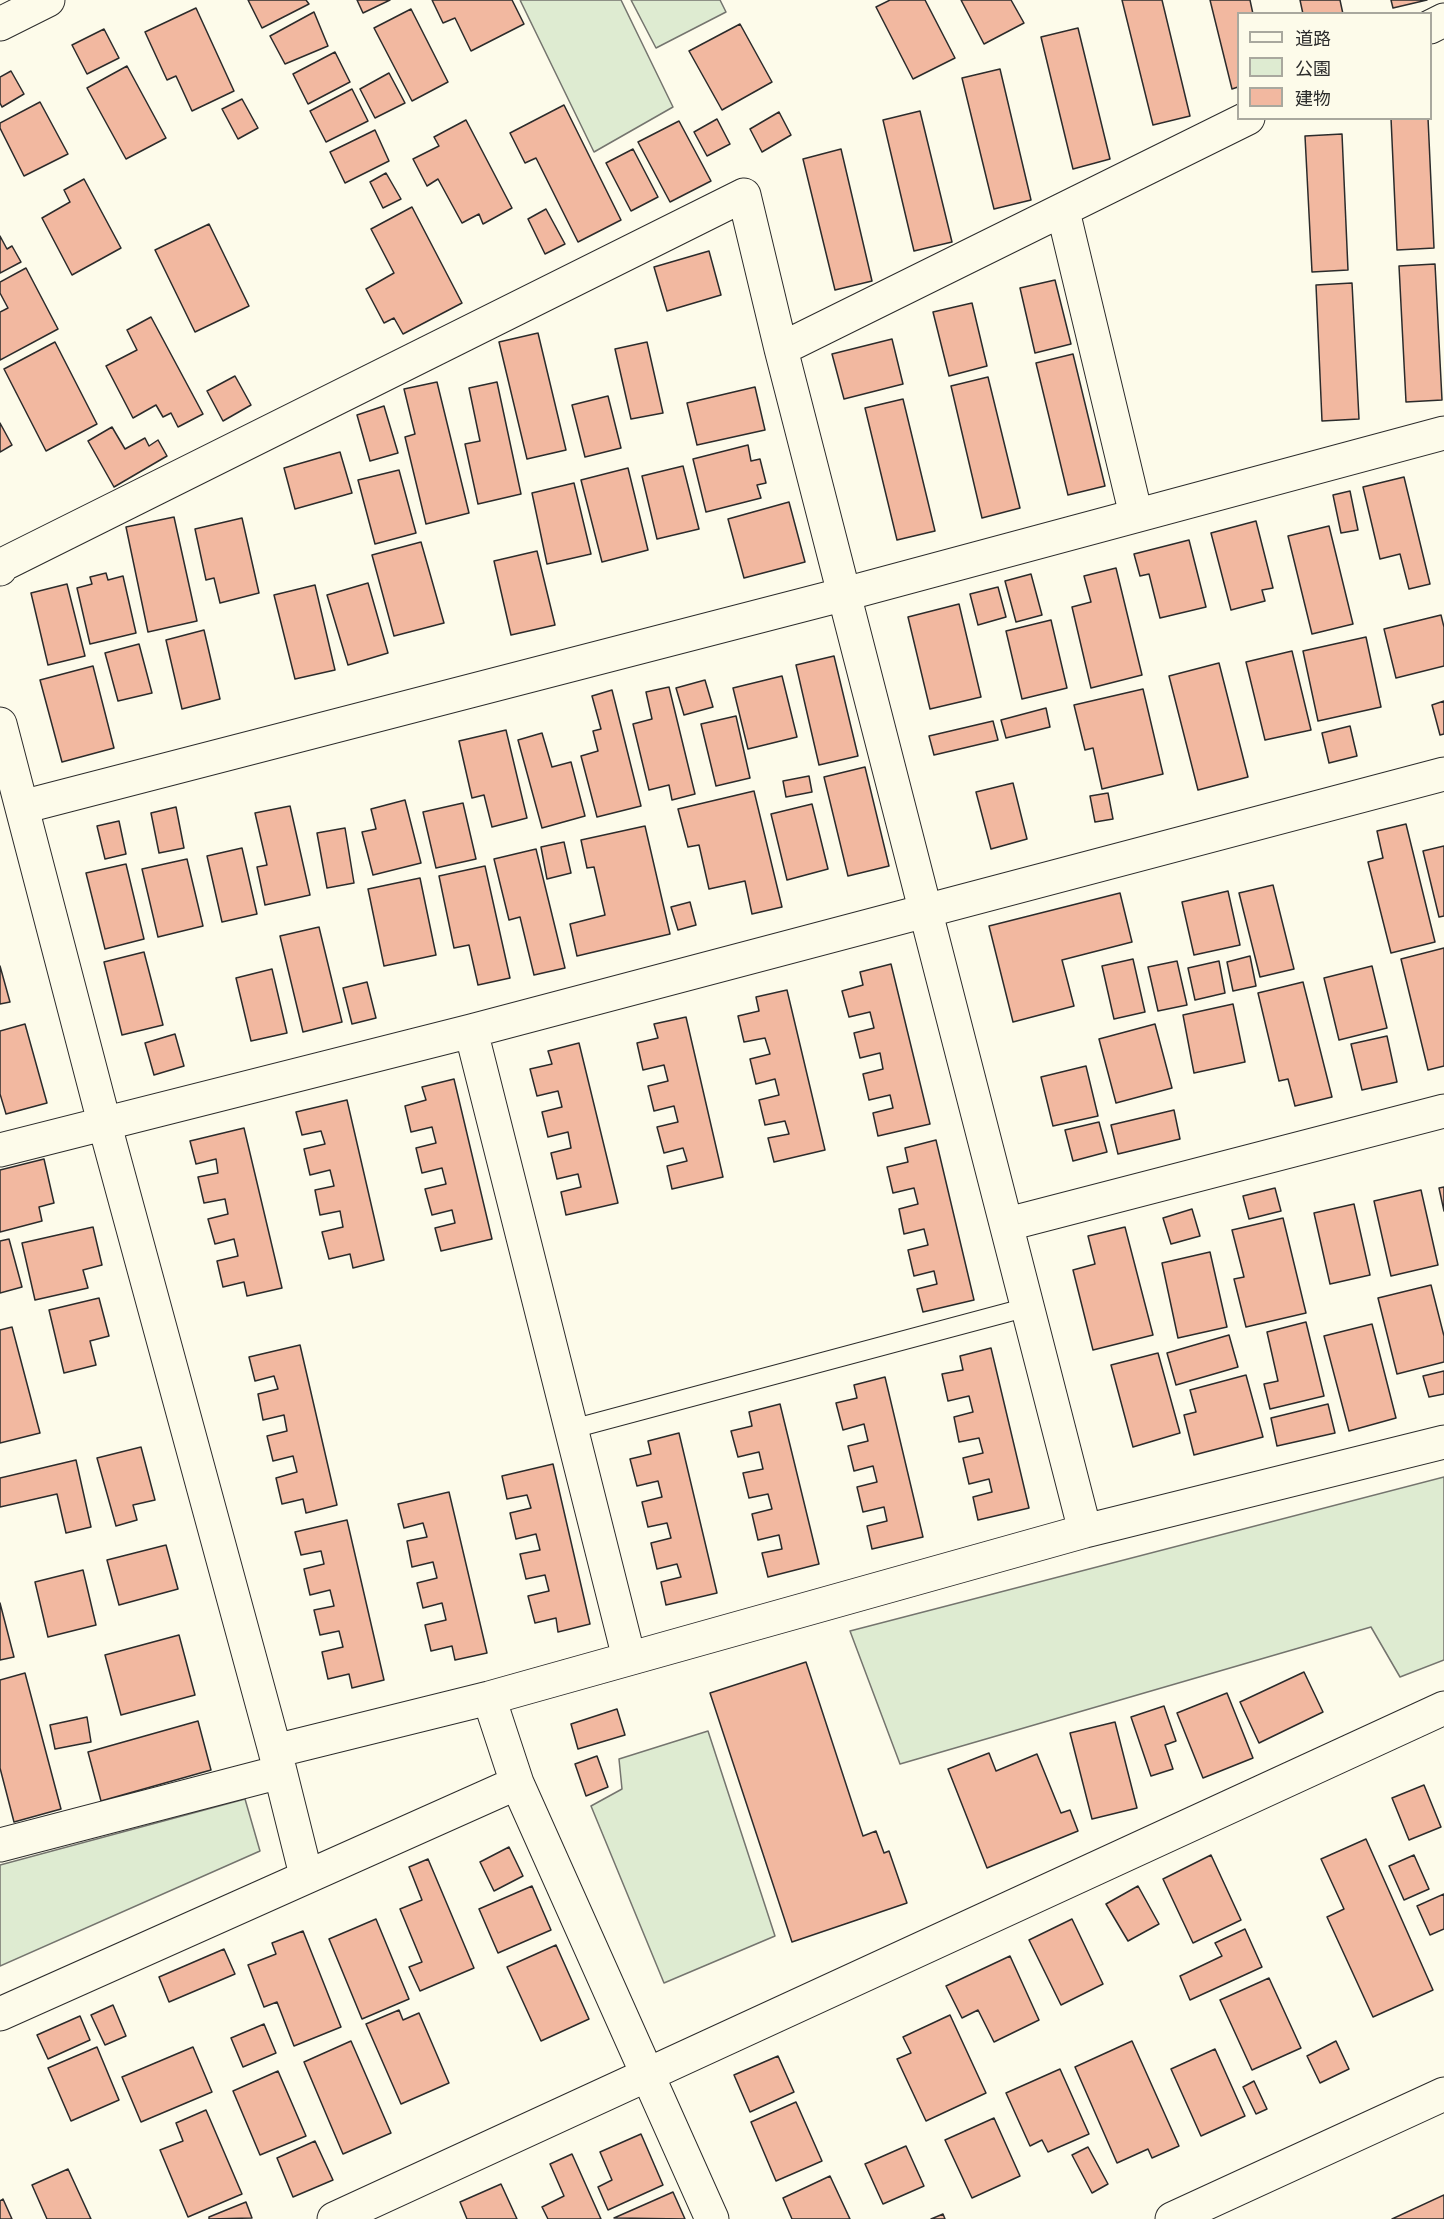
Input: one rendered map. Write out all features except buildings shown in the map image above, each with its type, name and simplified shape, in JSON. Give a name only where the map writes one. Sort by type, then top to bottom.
[{"type":"street","points":[[0,24],[48,0]]},
{"type":"street","points":[[781,349],[1063,212],[1244,120]]},
{"type":"street","points":[[0,569],[2,565],[744,195],[781,349],[1008,1224],[1085,1531]]},
{"type":"street","points":[[1063,212],[1136,515]]},
{"type":"street","points":[[22,807],[845,594],[1444,433]]},
{"type":"street","points":[[0,724],[104,1122],[278,1762],[306,1875]]},
{"type":"street","points":[[0,1150],[471,1031],[1444,774]]},
{"type":"street","points":[[471,1031],[629,1658]]},
{"type":"street","points":[[1008,1224],[1444,1111]]},
{"type":"street","points":[[0,1845],[629,1658],[1085,1531],[1444,1442]]},
{"type":"street","points":[[489,1698],[517,1783],[712,2219]]},
{"type":"street","points":[[334,2219],[646,2073],[1444,1708]]},
{"type":"street","points":[[0,2014],[306,1875],[517,1783]]},
{"type":"street","points":[[1172,2219],[1444,2094]]},
{"type":"lane","points":[[572,1429],[1028,1307]]},
{"type":"green space","points":[[520,0],[621,0],[673,107],[594,152]]},
{"type":"green space","points":[[631,0],[720,0],[726,12],[656,48]]},
{"type":"green space","points":[[1444,1477],[1444,1660],[1400,1677],[1371,1627],[900,1764],[850,1631]]},
{"type":"green space","points":[[708,1731],[775,1936],[664,1983],[591,1806],[622,1789],[619,1759]]},
{"type":"green space","points":[[245,1799],[260,1851],[0,1966],[0,1865]]}]
